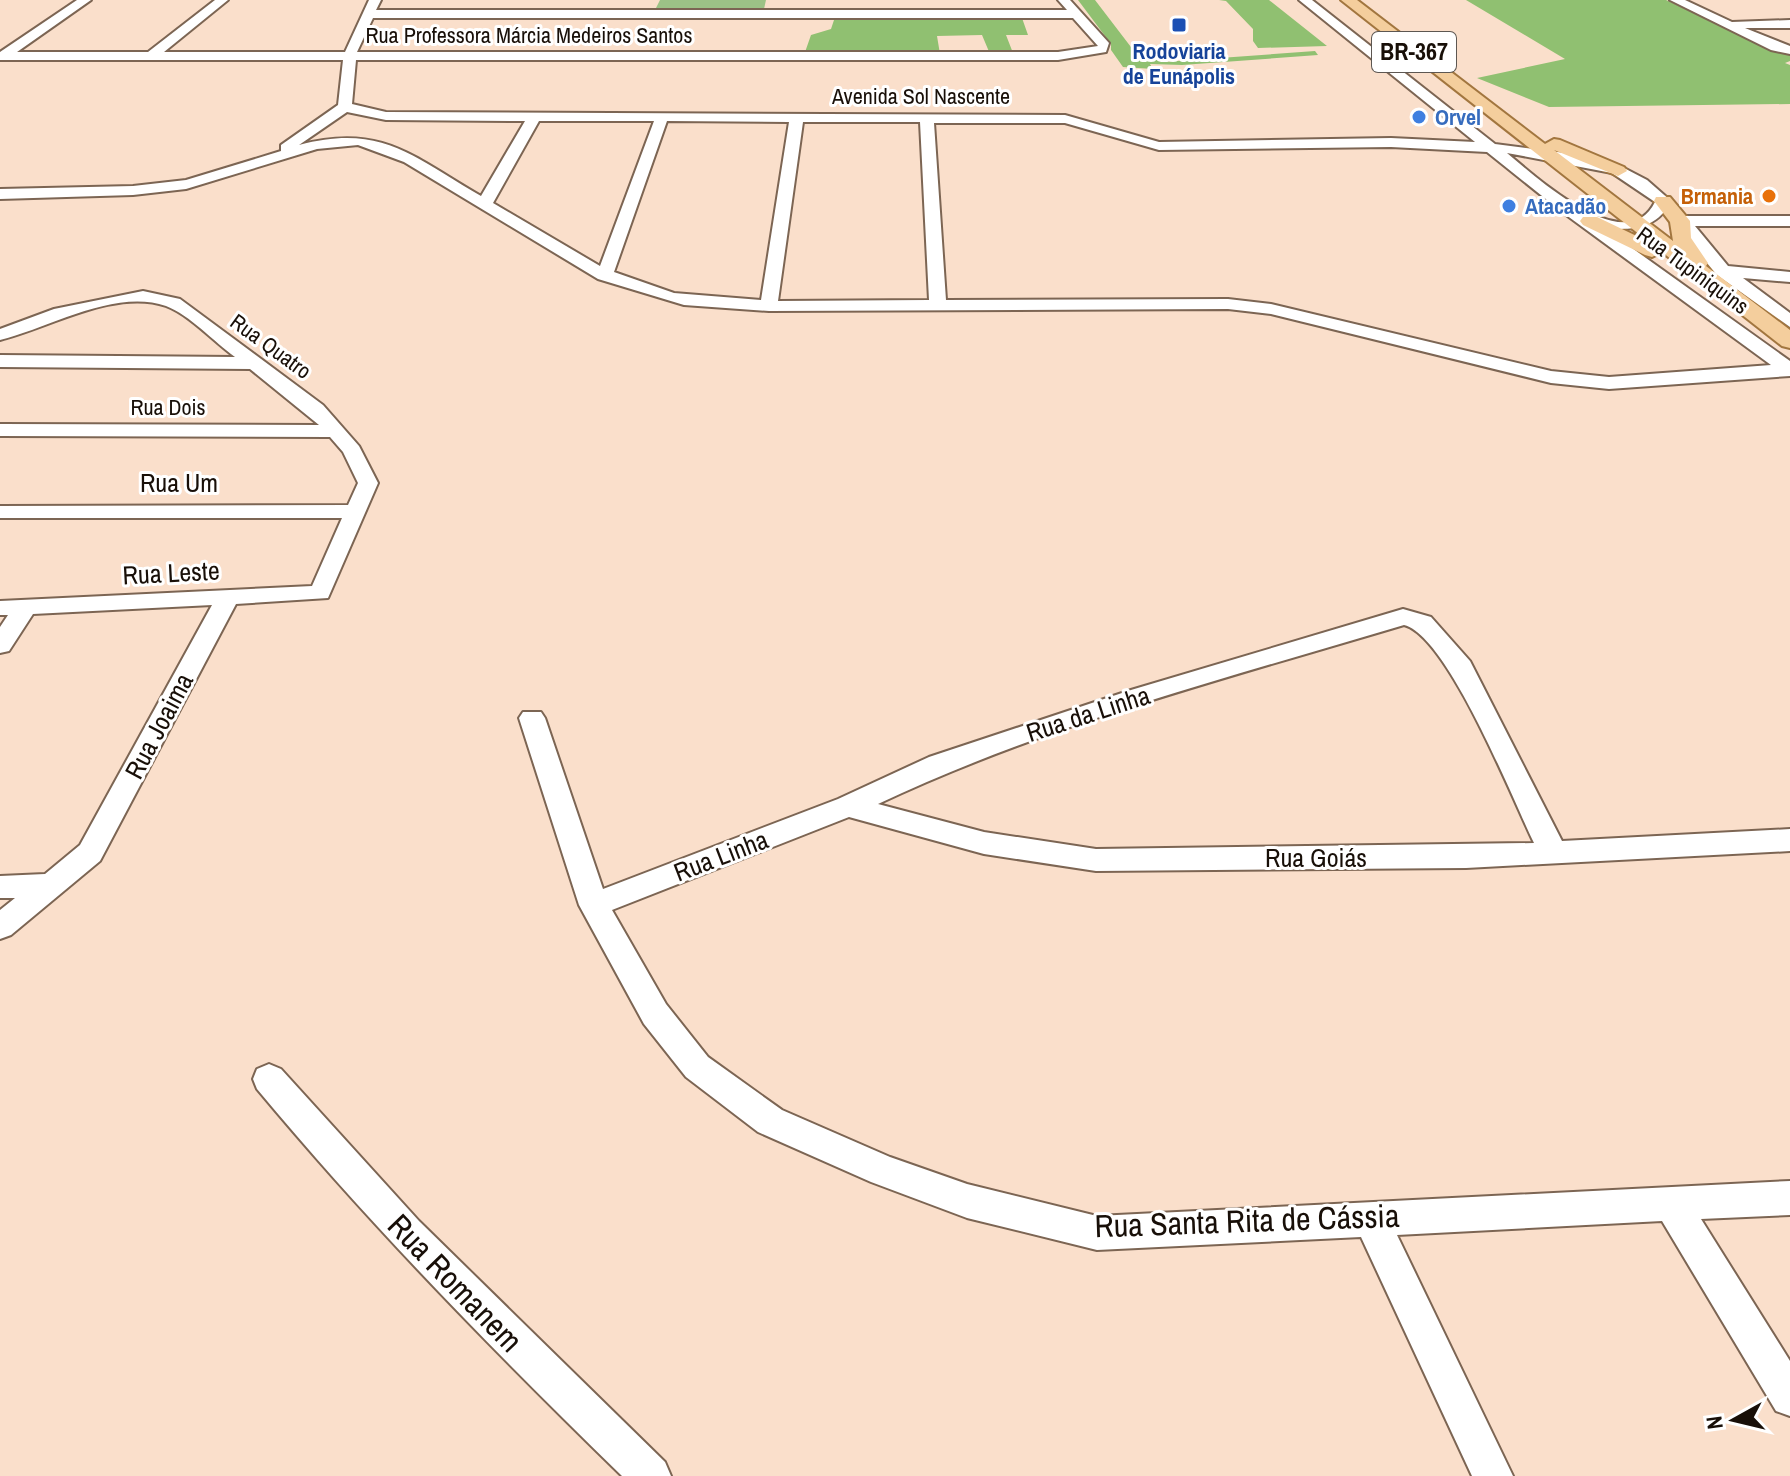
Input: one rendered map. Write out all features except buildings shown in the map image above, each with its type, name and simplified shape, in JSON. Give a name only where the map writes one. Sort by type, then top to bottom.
[{"type":"main road","name":"BR-367","points":[[1348,0],[1636,223],[1716,275],[1790,341]]},
{"type":"main road","points":[[1479,104],[1489,128],[1490,145]]},
{"type":"main road","points":[[1514,126],[1618,171]]},
{"type":"main road","points":[[1663,201],[1681,221],[1678,229],[1682,240],[1716,275]]},
{"type":"main road","points":[[1584,219],[1716,275]]},
{"type":"street","points":[[2,56],[85,0]]},
{"type":"street","points":[[151,56],[222,0]]},
{"type":"street","points":[[273,156],[345,107],[350,55],[375,0]]},
{"type":"street","points":[[1064,0],[1076,14]]},
{"type":"street","name":"Rua Tupiniquins","points":[[1305,0],[1584,219],[1789,369]]},
{"type":"street","points":[[1676,0],[1775,47],[1790,50]]},
{"type":"street","points":[[370,14],[772,7],[1076,14]]},
{"type":"street","points":[[768,28],[772,7]]},
{"type":"street","name":"Rua Professora Márcia Medeiros Santos","points":[[2,56],[1058,56],[1091,53],[1105,46],[1076,14]]},
{"type":"street","points":[[1731,25],[1790,24]]},
{"type":"street","points":[[762,57],[765,42]]},
{"type":"street","name":"Avenida Sol Nascente","points":[[345,107],[386,116],[1079,120],[1142,144],[1159,146],[1490,145],[1618,171],[1644,184],[1663,201]]},
{"type":"street","points":[[376,143],[413,115]]},
{"type":"street","points":[[484,205],[535,115]]},
{"type":"street","points":[[604,275],[615,253],[662,117]]},
{"type":"street","points":[[769,306],[797,118]]},
{"type":"street","points":[[927,118],[938,304]]},
{"type":"street","points":[[0,194],[50,189],[157,189],[210,179],[273,156],[316,146],[376,143],[604,275],[670,297],[769,306],[1228,304],[1271,309],[1551,377],[1584,381],[1609,383],[1789,369]]},
{"type":"street","points":[[1584,219],[1636,223],[1654,216],[1663,201]]},
{"type":"street","points":[[1681,221],[1790,221]]},
{"type":"street","points":[[1716,275],[1790,277]]},
{"type":"street","points":[[1716,275],[1790,322]]},
{"type":"street","name":"Rua Quatro","points":[[0,335],[74,309],[143,296],[174,303],[284,382],[337,431],[361,464],[368,483],[320,593]]},
{"type":"street","points":[[0,361],[254,363]]},
{"type":"street","name":"Rua Dois","points":[[0,430],[337,431]]},
{"type":"street","name":"Rua Um","points":[[0,512],[358,511]]},
{"type":"street","name":"Rua Leste","points":[[0,608],[320,593]]},
{"type":"street","name":"Rua Joaima","points":[[53,885],[90,853],[228,598]]},
{"type":"street","points":[[0,645],[25,608]]},
{"type":"street","name":"Rua da Linha","points":[[848,806],[938,764],[1140,696],[1403,617],[1423,622],[1435,632],[1461,667],[1553,852]]},
{"type":"street","name":"Rua Santa Rita de Cássia","points":[[532,718],[594,905],[655,1014],[697,1067],[770,1121],[883,1171],[967,1201],[1097,1233],[1790,1198]]},
{"type":"street","name":"Rua Goiás","points":[[848,806],[984,843],[1096,860],[1466,857],[1790,840]]},
{"type":"street","name":"Rua Linha","points":[[594,905],[848,806]]},
{"type":"street","points":[[0,887],[53,885]]},
{"type":"street","points":[[0,927],[53,885]]},
{"type":"street","name":"Rua Romanem","points":[[269,1079],[317,1136],[495,1328],[651,1476]]},
{"type":"street","points":[[1671,1203],[1790,1397]]},
{"type":"street","points":[[1370,1217],[1493,1476]]},
{"type":"green space","points":[[660,0],[766,0],[764,9],[656,8]]},
{"type":"green space","points":[[1078,0],[1095,0],[1134,51],[1167,59],[1164,62],[1315,51],[1318,55],[1182,65],[1150,64],[1153,69],[1123,67],[1111,50],[1111,44]]},
{"type":"green space","points":[[1219,0],[1269,0],[1327,46],[1258,48],[1253,41],[1253,29],[1226,1]]},
{"type":"green space","points":[[1466,0],[1666,0],[1767,47],[1790,51],[1790,61],[1785,63],[1790,65],[1790,104],[1549,107],[1477,78],[1565,59]]},
{"type":"green space","points":[[835,17],[1022,18],[1028,35],[1006,35],[1013,53],[990,54],[982,35],[937,36],[940,54],[804,55],[811,35],[831,29]]},
{"type":"place","name":"Rodoviaria de Eunápolis","points":[[1179,25]]},
{"type":"place","name":"Orvel","points":[[1419,117]]},
{"type":"place","name":"Brmania","points":[[1769,196]]},
{"type":"place","name":"Atacadão","points":[[1509,206]]}]
